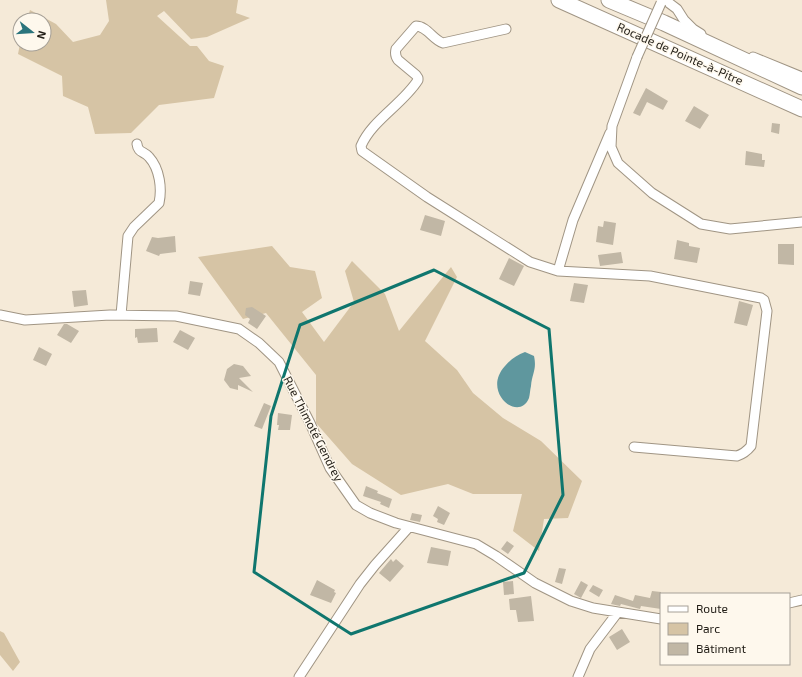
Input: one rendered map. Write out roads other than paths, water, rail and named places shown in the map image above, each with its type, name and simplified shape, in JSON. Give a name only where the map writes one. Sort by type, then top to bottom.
[{"type":"highway","name":"Rocade de Pointe-à-Pitre","points":[[559,0],[802,110]]},
{"type":"highway","name":"Rocade de Pointe-à-Pitre","points":[[609,0],[664,23],[802,88]]},
{"type":"street","points":[[558,271],[573,220],[612,126],[637,57],[663,1],[677,9],[684,20],[693,29],[707,37],[802,77]]},
{"type":"street","points":[[506,29],[443,43],[438,41],[424,28],[416,26],[396,49],[395,58],[416,75],[418,80],[375,125],[360,146],[362,151],[427,197],[488,237],[530,262],[558,271],[650,276],[761,298],[764,300],[767,311],[751,446],[748,450],[737,456],[634,447]]},
{"type":"street","points":[[612,126],[611,147],[618,163],[652,193],[702,224],[730,229],[802,222]]},
{"type":"street","points":[[121,315],[128,236],[134,227],[159,203],[160,198],[158,172],[149,157],[140,152],[137,144]]},
{"type":"street","name":"Rue Thimoté Gendrey","points":[[0,315],[24,320],[121,315],[176,316],[238,329],[259,343],[279,362],[330,468],[356,505],[370,513],[409,527],[476,544],[535,583],[571,601],[593,608],[660,619]]},
{"type":"street","points":[[299,677],[360,584],[375,564],[409,527]]},
{"type":"street","points":[[790,603],[802,600]]},
{"type":"street","points":[[578,677],[590,649],[618,612]]},
{"type":"water","points":[[525,352],[534,356],[535,361],[529,398],[524,405],[518,407],[511,406],[504,401],[499,394],[497,385],[499,376],[510,361],[519,354]]}]
